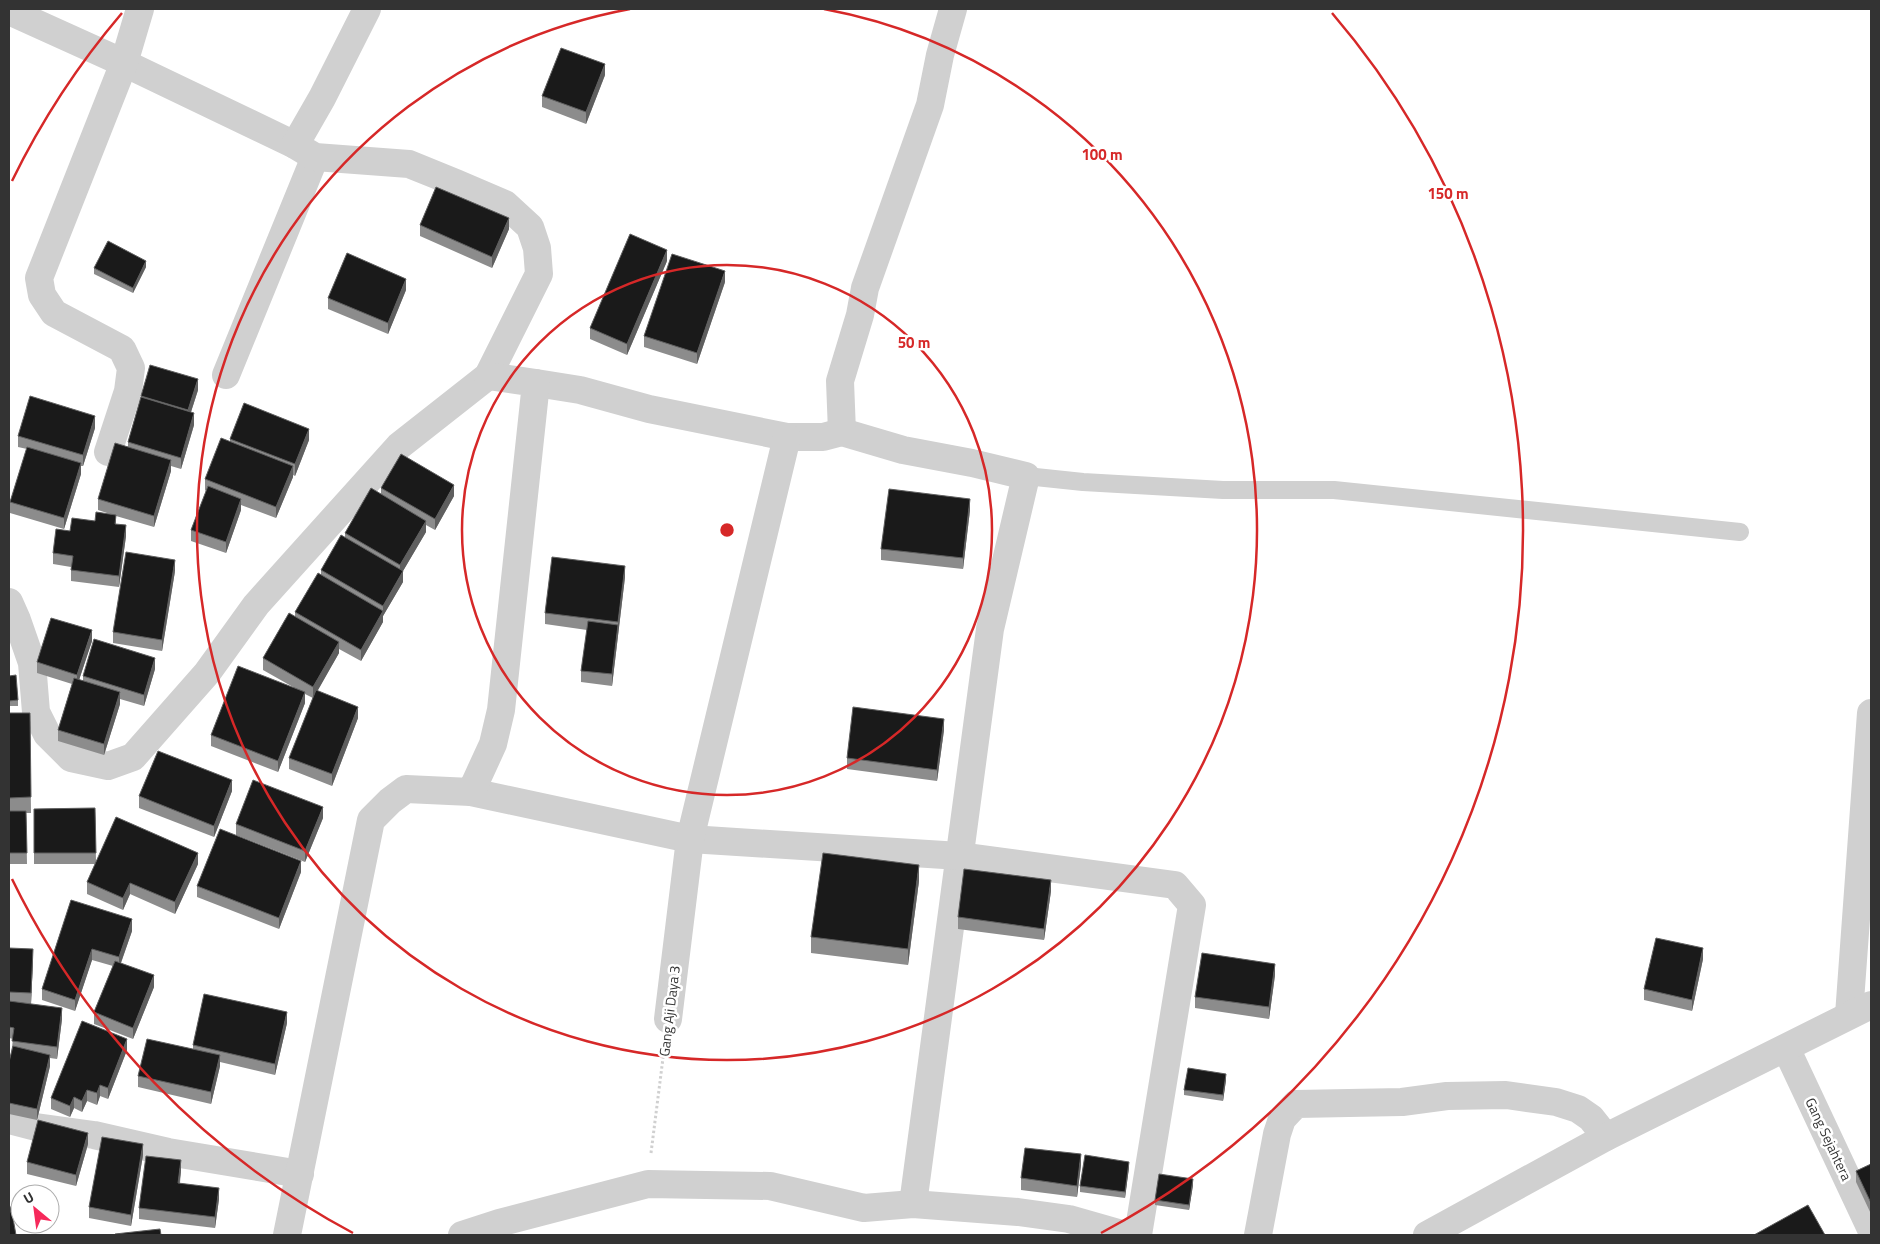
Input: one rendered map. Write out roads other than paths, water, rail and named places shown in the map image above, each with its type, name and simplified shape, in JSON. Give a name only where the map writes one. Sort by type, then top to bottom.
[{"type":"street","points":[[108,452],[128,391],[131,368],[122,349],[54,313],[42,295],[39,278],[124,63],[140,9]]},
{"type":"street","points":[[226,375],[322,98],[368,9]]},
{"type":"street","points":[[842,432],[840,381],[860,315],[865,288],[930,106],[940,55],[954,9]]},
{"type":"street","points":[[9,11],[124,63],[305,151],[409,164],[505,204],[530,227],[537,248],[539,274],[488,376],[399,446],[256,605],[207,674],[133,757],[108,766],[71,758],[47,734],[36,712],[32,663],[18,620],[9,602]]},
{"type":"street","points":[[488,376],[580,390],[649,409],[786,437],[823,437],[842,432],[903,450],[980,464],[1026,476],[990,629],[913,1204]]},
{"type":"street","points":[[471,792],[493,744],[501,710],[536,383]]},
{"type":"street","name":"Gang Aji Daya 3","points":[[668,1019],[690,838],[786,437]]},
{"type":"street","points":[[1427,1235],[1606,1137],[1860,1010],[1871,713]]},
{"type":"street","points":[[287,1235],[370,820],[390,800],[406,789],[471,792],[690,838],[960,856],[1175,885],[1192,905],[1138,1235]]},
{"type":"street","name":"Gang Sejahtera","points":[[1786,1048],[1871,1230]]},
{"type":"street","points":[[1258,1235],[1277,1134],[1282,1119],[1296,1104],[1402,1102],[1447,1096],[1506,1095],[1556,1102],[1578,1109],[1591,1118],[1606,1137]]},
{"type":"street","points":[[9,1120],[36,1127],[94,1135],[168,1152],[300,1174]]},
{"type":"street","points":[[462,1235],[499,1223],[648,1184],[770,1186],[864,1208],[913,1204],[1018,1212],[1069,1220],[1126,1235]]},
{"type":"lane","points":[[1026,476],[1083,482],[1223,490],[1334,490],[1740,532]]}]
